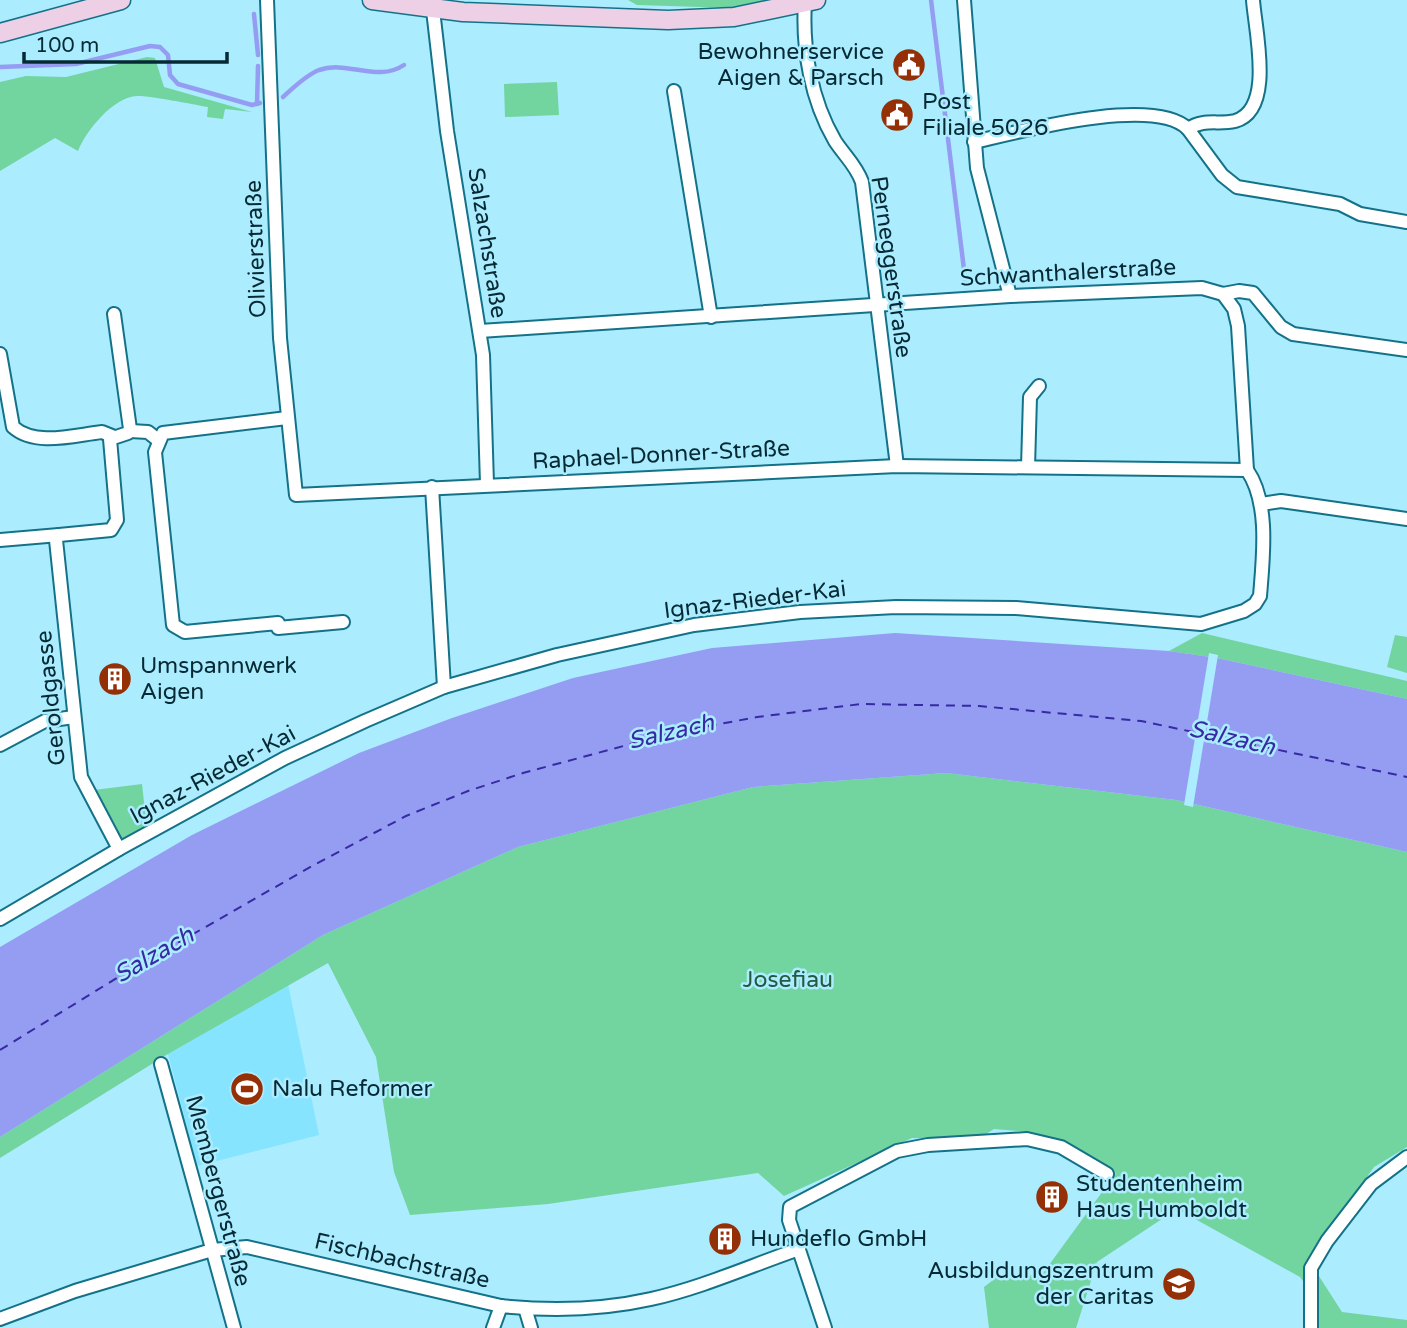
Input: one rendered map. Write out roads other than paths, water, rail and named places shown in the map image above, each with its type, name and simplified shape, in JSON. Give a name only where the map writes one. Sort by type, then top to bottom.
[{"type":"main road","points":[[0,33],[121,0]]},
{"type":"main road","points":[[372,0],[433,10],[668,20],[734,17],[810,1]]},
{"type":"street","name":"Olivierstraße","points":[[267,0],[280,338],[296,495]]},
{"type":"street","points":[[964,0],[974,142],[981,187],[1010,296]]},
{"type":"street","points":[[1188,129],[1200,122],[1240,119],[1256,102],[1260,82],[1253,0]]},
{"type":"street","name":"Perneggerstraße","points":[[810,1],[815,102],[835,142],[855,166],[862,181],[897,466]]},
{"type":"street","name":"Salzachstraße","points":[[433,10],[447,131],[480,331],[486,384],[487,484]]},
{"type":"street","points":[[674,91],[711,317]]},
{"type":"street","points":[[974,142],[1110,115],[1169,118],[1188,129],[1222,176],[1237,187],[1340,204],[1360,215],[1407,222]]},
{"type":"street","name":"Schwanthalerstraße","points":[[480,331],[875,304],[1202,288],[1223,294],[1239,290],[1253,293],[1281,327],[1293,334],[1407,349]]},
{"type":"street","name":"Ignaz-Rieder-Kai","points":[[0,919],[119,849],[285,758],[444,687],[557,655],[694,625],[800,612],[896,607],[995,607],[1121,615],[1185,624],[1216,622],[1244,611],[1255,604],[1260,596],[1261,504],[1257,488],[1247,470],[1238,326],[1234,309],[1223,294]]},
{"type":"street","points":[[114,314],[130,431]]},
{"type":"street","points":[[0,354],[13,427],[20,433],[36,438],[102,432],[112,436],[130,431],[148,432],[158,440]]},
{"type":"street","points":[[1028,467],[1030,397],[1039,386]]},
{"type":"street","points":[[287,418],[163,433],[158,440],[155,453],[171,617],[178,630],[192,632],[278,623],[278,628],[342,622]]},
{"type":"street","points":[[0,540],[107,531],[114,525],[117,514],[110,439],[112,436]]},
{"type":"street","name":"Raphael-Donner-Straße","points":[[296,495],[897,466],[1247,470]]},
{"type":"street","points":[[432,487],[444,687]]},
{"type":"street","points":[[1261,504],[1281,501],[1407,519]]},
{"type":"street","name":"Geroldgasse","points":[[60,535],[56,540],[81,777],[119,849]]},
{"type":"street","points":[[0,745],[45,721],[74,717]]},
{"type":"street","name":"Membergerstraße","points":[[161,1064],[234,1328]]},
{"type":"street","points":[[825,1328],[789,1220],[790,1207],[897,1151],[928,1145],[1027,1139],[1061,1147],[1107,1174]]},
{"type":"street","points":[[1311,1328],[1311,1268],[1327,1241],[1371,1184],[1407,1157]]},
{"type":"street","name":"Fischbachstraße","points":[[0,1320],[75,1291],[212,1250],[247,1247],[501,1306],[524,1308],[607,1307],[654,1298],[799,1249]]},
{"type":"street","points":[[493,1328],[501,1306]]},
{"type":"street","points":[[524,1308],[531,1328]]},
{"type":"water","name":"Salzach","points":[[895,633],[1169,651],[1217,658],[1407,699],[1407,852],[1176,800],[946,773],[753,787],[518,847],[323,935],[0,1137],[0,947],[192,835],[359,753],[452,718],[573,678],[712,648]]},
{"type":"waterway","points":[[931,0],[966,286]]},
{"type":"waterway","points":[[254,14],[258,55]]},
{"type":"waterway","points":[[0,67],[76,64],[150,46],[160,47],[168,55],[170,75],[178,84],[252,105],[260,103]]},
{"type":"waterway","points":[[283,97],[319,70],[341,68],[383,72],[404,65]]},
{"type":"waterway","points":[[257,104],[258,66]]},
{"type":"place","name":"Bewohnerservice Aigen & Parsch","points":[[909,65]]},
{"type":"place","name":"Post Filiale 5026","points":[[897,115]]},
{"type":"place","name":"Umspannwerk Aigen","points":[[115,679]]},
{"type":"place","name":"Nalu Reformer","points":[[247,1089]]},
{"type":"place","name":"Studentenheim Haus Humboldt","points":[[1052,1197]]},
{"type":"place","name":"Hundeflo GmbH","points":[[725,1239]]},
{"type":"place","name":"Ausbildungszentrum der Caritas","points":[[1179,1284]]},
{"type":"park label","name":"Josefiau","points":[[788,980]]}]
